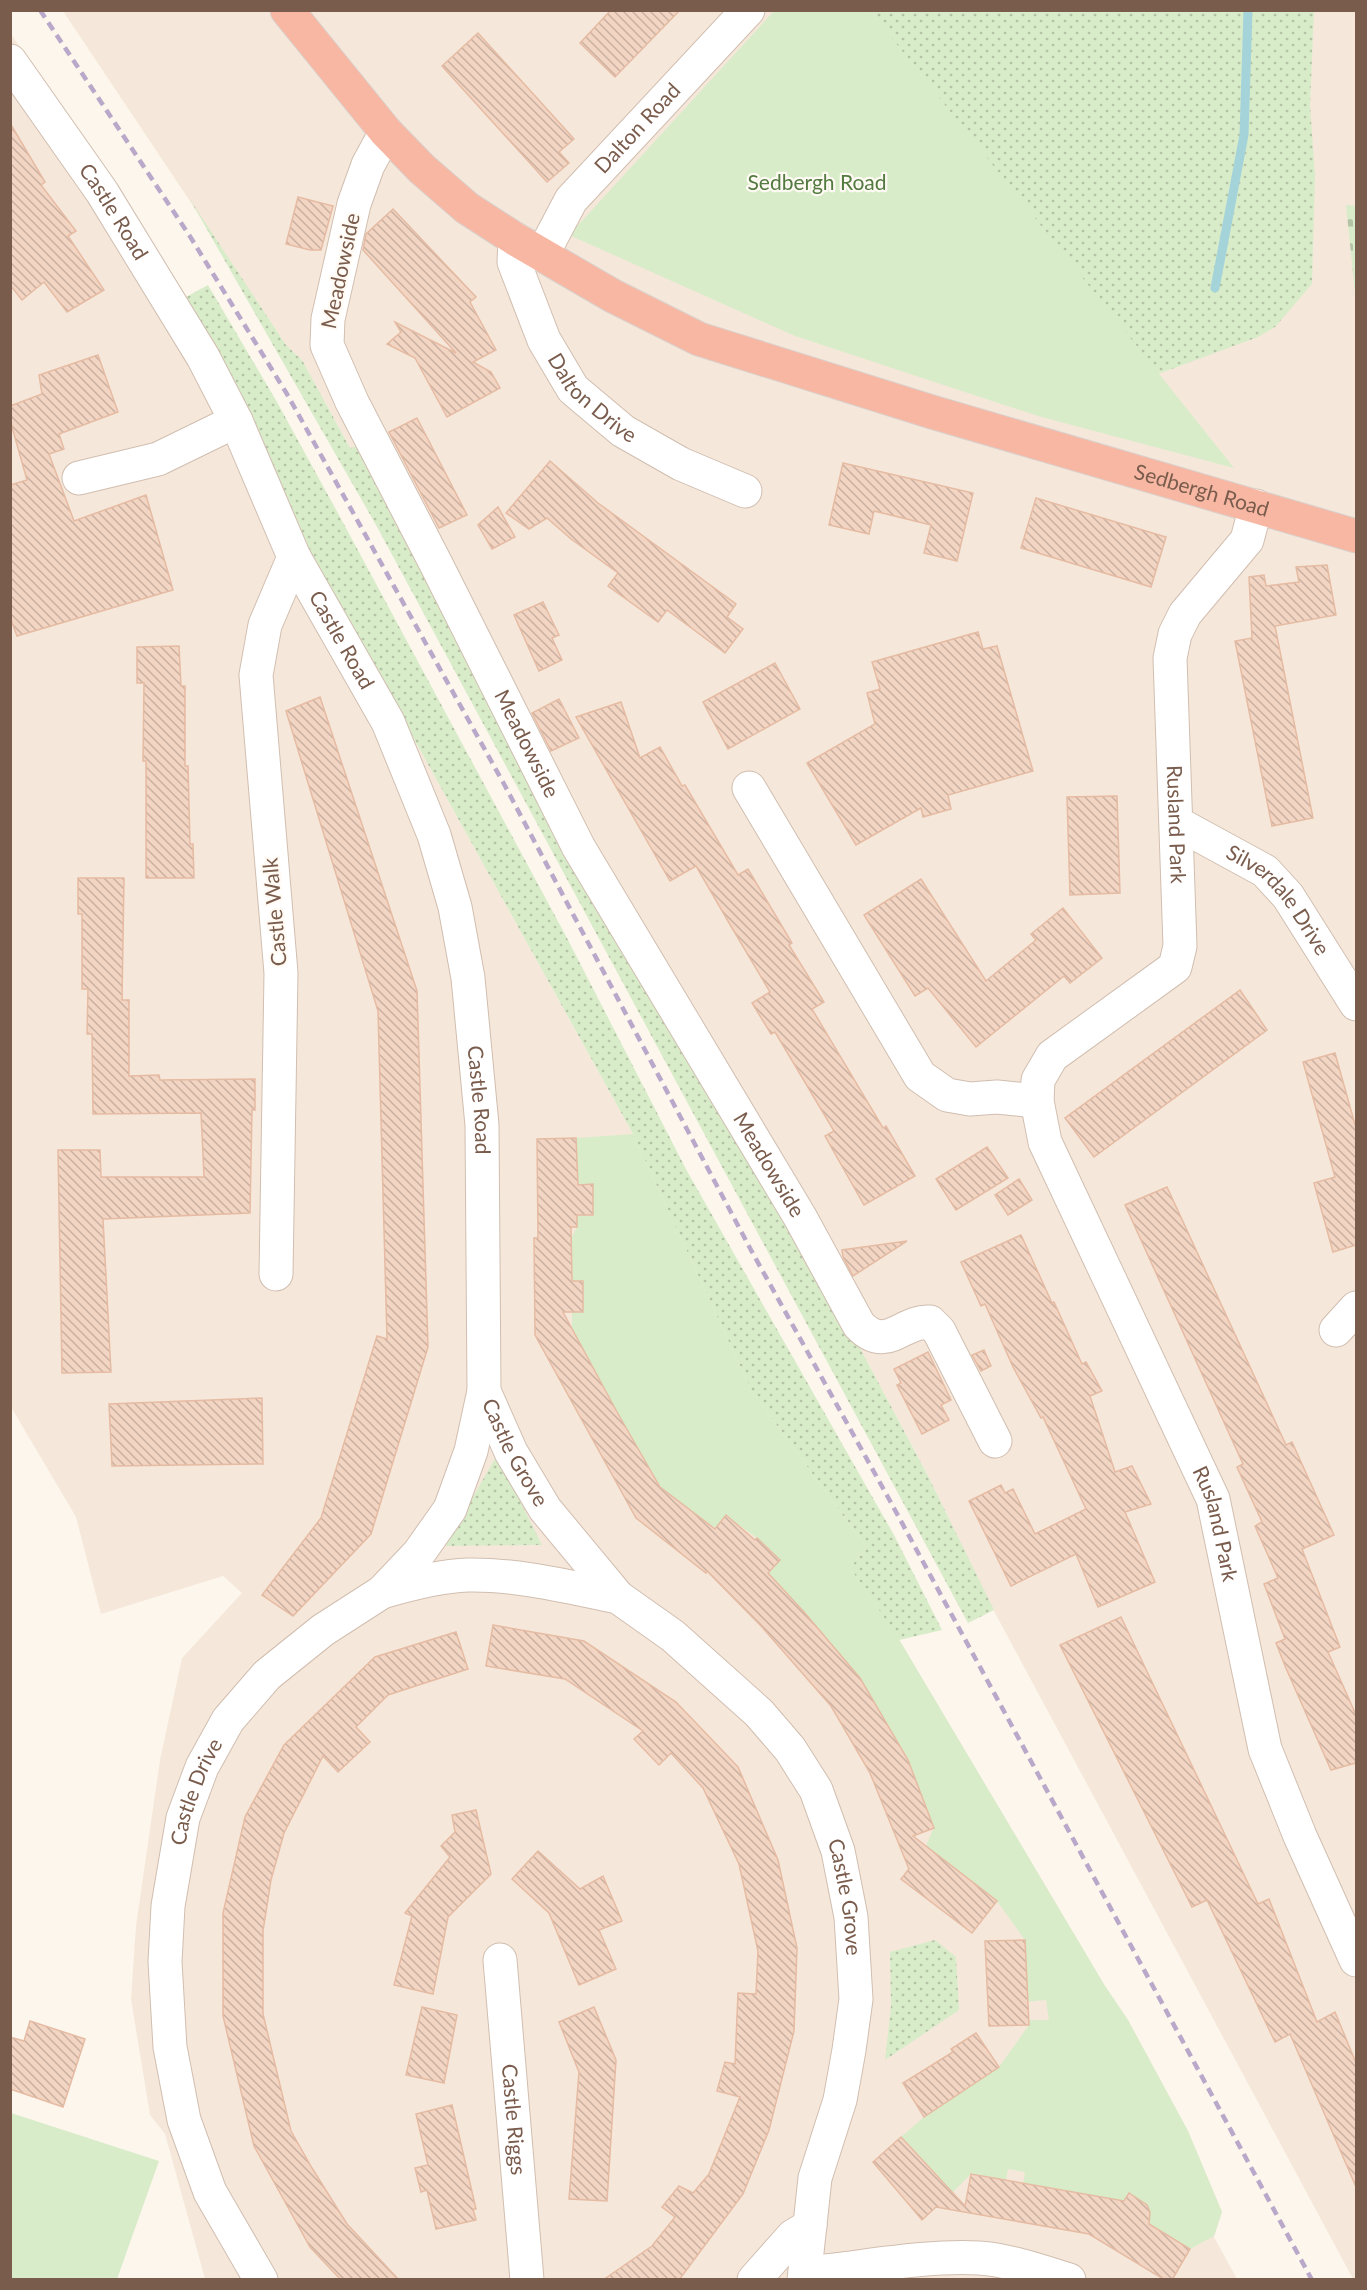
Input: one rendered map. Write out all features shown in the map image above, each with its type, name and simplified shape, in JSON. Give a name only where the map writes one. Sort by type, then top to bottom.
[{"type":"highway","name":"Sedbergh Road","points":[[287,10],[386,132],[423,169],[468,208],[613,296],[699,339],[921,408],[1356,536]]},
{"type":"street","name":"Dalton Road","points":[[529,247],[748,10]]},
{"type":"street","name":"Castle Road","points":[[10,61],[102,192],[203,357],[236,421],[294,557],[388,722],[434,835],[455,906],[468,978],[482,1125],[482,1282]]},
{"type":"street","name":"Meadowside","points":[[386,132],[368,165],[354,204],[327,318],[327,345],[352,402],[579,848],[800,1216],[859,1325],[868,1335],[879,1337],[896,1335],[921,1321],[930,1322],[939,1331],[995,1440]]},
{"type":"street","name":"Dalton Drive","points":[[529,247],[514,262],[544,340],[573,388],[623,431],[681,464],[745,491]]},
{"type":"street","points":[[79,478],[158,459],[236,421]]},
{"type":"street","name":"Rusland Park","points":[[1256,506],[1247,540],[1185,614],[1175,634],[1170,658],[1180,946],[1175,968],[1052,1056],[1038,1080],[1037,1101],[1045,1142],[1213,1499],[1265,1749],[1300,1836],[1356,1960]]},
{"type":"street","name":"Castle Walk","points":[[276,1274],[281,973],[256,675],[265,625],[294,557]]},
{"type":"street","points":[[749,788],[920,1076],[947,1095],[970,1100],[997,1097],[1037,1101]]},
{"type":"street","name":"Silverdale Drive","points":[[1177,823],[1265,871],[1288,896],[1356,1004]]},
{"type":"street","name":"Castle Grove","points":[[482,1282],[484,1391],[511,1452],[545,1509],[618,1597],[673,1636],[759,1713],[790,1749],[816,1790],[838,1851],[850,1917],[856,1999],[840,2100],[815,2178],[805,2276]]},
{"type":"street","name":"Castle Drive","points":[[261,2280],[210,2192],[184,2120],[170,2047],[165,1962],[168,1906],[183,1818],[202,1767],[228,1720],[267,1675],[323,1630],[382,1592],[419,1553],[450,1509],[471,1451],[484,1391]]},
{"type":"street","name":"Castle Grove","points":[[382,1592],[411,1584],[468,1575],[541,1581],[618,1597]]},
{"type":"street","name":"Castle Riggs","points":[[500,1960],[527,2280]]},
{"type":"street","points":[[754,2280],[793,2236],[810,2226]]},
{"type":"street","points":[[805,2276],[932,2259],[980,2258],[1069,2280]]},
{"type":"shaded area","points":[[63,11],[1356,11],[1356,2279],[1353,2279],[994,1611],[928,1476],[852,1333],[363,445],[350,448],[302,360],[286,345]]},
{"type":"shaded area","points":[[10,33],[123,194],[186,297],[249,409],[312,555],[633,1134],[751,1390],[866,1547],[850,1568],[897,1636],[1105,1986],[1128,2020],[1188,2131],[1222,2212],[1214,2237],[1237,2279],[205,2279],[165,2134],[150,2115],[131,1999],[136,1926],[160,1760],[182,1658],[242,1593],[223,1576],[101,1614],[76,1517],[11,1407]]},
{"type":"green space","name":"Sedbergh Road","points":[[774,11],[870,11],[1234,468],[1038,416],[795,336],[569,235]]},
{"type":"green space","points":[[870,11],[1314,11],[1310,105],[1315,175],[1312,284],[1275,327],[1258,337],[1158,374]]},
{"type":"green space","points":[[189,198],[286,345],[302,360],[350,448],[363,445],[852,1333],[928,1476],[994,1610],[968,1623],[376,525]]},
{"type":"green space","points":[[1346,205],[1356,206],[1356,302]]},
{"type":"green space","points":[[208,285],[277,402],[340,517],[567,938],[687,1171],[894,1535],[942,1630],[899,1640],[850,1568],[866,1547],[751,1390],[633,1134],[312,555],[249,409],[186,297]]},
{"type":"green space","points":[[633,1134],[751,1390],[866,1547],[850,1568],[897,1636],[1105,1986],[1128,2020],[1188,2131],[1222,2212],[1214,2236],[1190,2249],[1147,2223],[1148,2208],[1141,2201],[1132,2197],[1126,2197],[1120,2205],[1023,2185],[1025,2172],[1008,2169],[1006,2180],[971,2174],[952,2193],[901,2137],[924,2117],[999,2067],[1029,2025],[1029,2020],[1049,2020],[1046,2000],[1024,2002],[1025,1940],[997,1901],[926,1846],[934,1827],[907,1757],[861,1680],[768,1573],[780,1560],[757,1538],[726,1516],[715,1528],[663,1491],[572,1329],[572,1312],[583,1311],[583,1281],[572,1281],[572,1237],[577,1227],[577,1215],[593,1215],[593,1185],[578,1185],[576,1138]]},
{"type":"green space","points":[[497,1455],[542,1545],[445,1546]]},
{"type":"green space","points":[[935,1940],[956,1957],[959,2010],[885,2060],[891,2006],[890,1952]]},
{"type":"green space","points":[[11,2113],[159,2161],[117,2279],[11,2279]]},
{"type":"building","points":[[611,10],[680,10],[615,77],[580,43]]},
{"type":"building","points":[[478,33],[574,139],[559,152],[569,163],[547,182],[442,66]]},
{"type":"building","points":[[10,123],[45,182],[41,185],[76,231],[68,236],[104,290],[67,312],[44,282],[22,300],[10,285]]},
{"type":"building","points":[[298,197],[333,206],[321,250],[310,250],[286,244]]},
{"type":"building","points":[[393,209],[476,297],[470,302],[496,350],[473,362],[491,372],[500,388],[447,417],[415,358],[387,344],[401,332],[395,322],[456,353],[363,250],[366,234]]},
{"type":"building","points":[[98,355],[118,412],[59,434],[64,449],[49,454],[74,521],[146,495],[173,590],[17,636],[10,617],[10,485],[27,480],[10,420],[10,406],[42,394],[39,375]]},
{"type":"building","points":[[417,418],[467,515],[439,528],[389,432]]},
{"type":"building","points":[[550,461],[598,503],[736,604],[727,617],[743,629],[725,653],[667,610],[658,622],[608,586],[618,573],[571,539],[547,518],[529,529],[506,513]]},
{"type":"building","points":[[843,463],[973,493],[957,561],[924,553],[931,525],[874,511],[869,534],[829,525]]},
{"type":"building","points":[[1036,498],[1166,537],[1151,587],[1021,548]]},
{"type":"building","points":[[498,507],[515,537],[492,549],[478,525]]},
{"type":"building","points":[[1327,565],[1336,615],[1275,626],[1313,818],[1272,826],[1235,641],[1252,638],[1249,577],[1264,575],[1266,586],[1299,582],[1296,567]]},
{"type":"building","points":[[543,602],[559,635],[552,638],[562,660],[539,671],[514,615]]},
{"type":"building","points":[[978,632],[983,649],[997,646],[1033,771],[948,795],[951,809],[923,817],[921,808],[856,845],[807,763],[875,724],[867,693],[880,689],[872,662]]},
{"type":"building","points":[[179,646],[181,686],[185,686],[185,766],[188,766],[190,844],[193,844],[194,878],[146,878],[144,683],[137,683],[137,647]]},
{"type":"building","points":[[775,663],[800,709],[728,749],[703,702]]},
{"type":"building","points":[[320,697],[417,991],[428,1347],[371,1534],[293,1616],[262,1595],[321,1518],[377,1336],[387,1339],[378,1011],[286,711]]},
{"type":"building","points":[[559,699],[579,738],[551,751],[532,713]]},
{"type":"building","points":[[621,702],[640,758],[660,747],[738,875],[748,869],[792,943],[789,945],[824,1002],[812,1009],[883,1128],[886,1126],[915,1176],[864,1205],[825,1136],[834,1131],[775,1032],[771,1034],[752,1003],[770,992],[696,866],[670,881],[576,717]]},
{"type":"building","points":[[1117,796],[1120,893],[1070,895],[1067,797]]},
{"type":"building","points":[[78,878],[124,878],[122,1000],[129,1000],[129,1076],[159,1075],[160,1080],[255,1079],[255,1110],[252,1110],[250,1213],[103,1219],[111,1372],[62,1373],[58,1150],[100,1150],[101,1177],[204,1177],[201,1113],[93,1114],[92,1034],[87,1034],[88,989],[82,989],[82,914],[78,914]]},
{"type":"building","points":[[921,879],[986,981],[1036,940],[1031,934],[1063,908],[1102,958],[1070,983],[1064,976],[976,1047],[928,988],[915,996],[864,915]]},
{"type":"building","points":[[1240,990],[1267,1030],[1094,1157],[1065,1118]]},
{"type":"building","points":[[1335,1053],[1356,1128],[1356,1245],[1333,1252],[1314,1183],[1335,1177],[1303,1062]]},
{"type":"building","points":[[576,1138],[578,1185],[593,1184],[593,1215],[577,1215],[577,1227],[571,1227],[572,1281],[583,1281],[583,1312],[563,1312],[660,1487],[715,1529],[726,1515],[755,1540],[757,1538],[780,1560],[768,1573],[860,1678],[908,1760],[934,1828],[913,1836],[997,1901],[972,1933],[901,1879],[909,1869],[870,1773],[831,1706],[762,1627],[707,1571],[706,1573],[636,1518],[535,1335],[534,1238],[538,1238],[537,1139]]},
{"type":"building","points":[[987,1147],[1008,1178],[956,1210],[936,1179]]},
{"type":"building","points":[[1019,1179],[1032,1200],[1008,1215],[995,1195]]},
{"type":"building","points":[[1167,1187],[1286,1445],[1292,1442],[1334,1535],[1302,1549],[1340,1647],[1328,1652],[1356,1715],[1356,1763],[1331,1770],[1285,1666],[1276,1643],[1285,1639],[1264,1584],[1278,1578],[1255,1526],[1262,1522],[1237,1467],[1243,1464],[1125,1205]]},
{"type":"building","points":[[1021,1235],[1082,1364],[1086,1362],[1102,1391],[1090,1396],[1115,1472],[1132,1466],[1151,1504],[1125,1512],[1155,1582],[1098,1607],[1076,1554],[1011,1586],[969,1501],[1001,1485],[1005,1493],[1013,1489],[1035,1534],[1086,1509],[1043,1417],[1041,1418],[1013,1367],[985,1304],[981,1306],[961,1262]]},
{"type":"building","points":[[907,1241],[853,1276],[843,1257],[842,1250]]},
{"type":"building","points":[[984,1350],[991,1366],[981,1371],[972,1355]]},
{"type":"building","points":[[928,1352],[951,1400],[941,1405],[949,1420],[922,1434],[897,1385],[901,1383],[894,1369]]},
{"type":"building","points":[[262,1398],[263,1464],[112,1466],[109,1404]]},
{"type":"building","points":[[1121,1617],[1258,1904],[1269,1899],[1317,2022],[1335,2012],[1356,2063],[1356,2187],[1290,2034],[1275,2042],[1207,1900],[1192,1907],[1060,1645]]},
{"type":"building","points":[[493,1625],[584,1641],[676,1702],[738,1767],[778,1860],[797,1948],[794,2031],[769,2130],[743,2194],[679,2280],[603,2280],[652,2246],[675,2217],[662,2207],[679,2186],[693,2193],[709,2174],[740,2097],[717,2091],[725,2062],[735,2064],[738,1993],[756,1994],[758,1951],[739,1864],[703,1788],[671,1753],[659,1765],[634,1739],[643,1731],[565,1679],[486,1666]]},
{"type":"building","points":[[456,1632],[468,1669],[388,1695],[356,1727],[370,1742],[338,1772],[323,1756],[284,1833],[271,1880],[263,1931],[263,2014],[291,2131],[347,2224],[399,2280],[341,2280],[310,2247],[254,2146],[223,2016],[223,1913],[245,1817],[284,1745],[375,1657]]},
{"type":"building","points":[[476,1810],[491,1874],[448,1917],[433,1994],[394,1985],[412,1916],[405,1913],[450,1857],[441,1846],[455,1832],[452,1815]]},
{"type":"building","points":[[538,1851],[580,1889],[603,1876],[622,1921],[599,1930],[616,1969],[579,1985],[549,1913],[512,1879]]},
{"type":"building","points":[[1025,1940],[1029,2025],[989,2026],[985,1941]]},
{"type":"building","points":[[422,2007],[457,2015],[444,2083],[406,2075]]},
{"type":"building","points":[[594,2007],[616,2060],[607,2201],[569,2199],[579,2072],[559,2022]]},
{"type":"building","points":[[30,2021],[85,2039],[63,2107],[10,2089],[10,2037],[24,2041]]},
{"type":"building","points":[[976,2033],[999,2067],[924,2117],[903,2083],[953,2052],[951,2049]]},
{"type":"building","points":[[452,2105],[476,2209],[473,2209],[476,2220],[436,2229],[427,2190],[421,2192],[415,2168],[428,2165],[416,2114]]},
{"type":"building","points":[[901,2137],[965,2206],[971,2174],[1124,2201],[1129,2193],[1147,2205],[1150,2212],[1149,2224],[1190,2249],[1172,2280],[1165,2280],[1089,2234],[936,2207],[922,2220],[873,2162]]},
{"type":"waterway","points":[[1215,288],[1244,135],[1248,10]]},
{"type":"railway","points":[[40,10],[191,238],[287,394],[504,784],[751,1250],[889,1499],[1312,2280]]}]
